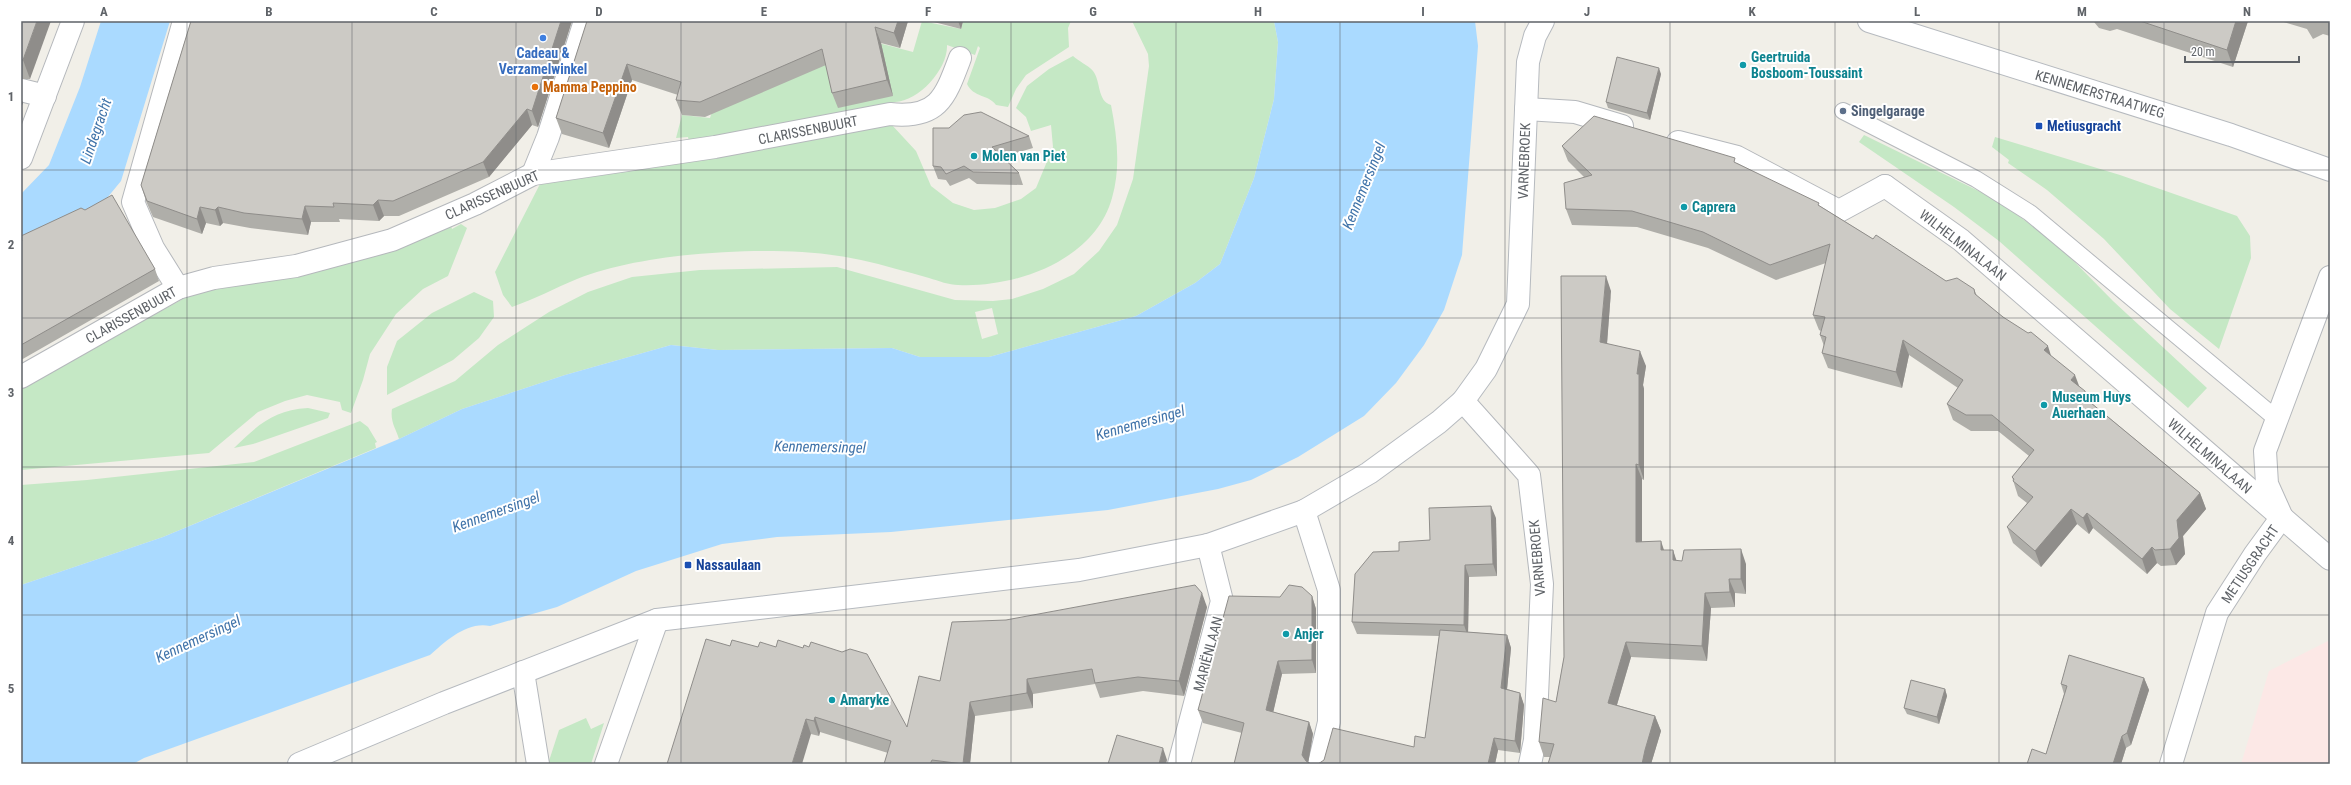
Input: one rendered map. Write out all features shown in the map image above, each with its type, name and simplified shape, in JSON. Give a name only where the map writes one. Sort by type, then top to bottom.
[{"type":"street","points":[[21,158],[73,21]]},
{"type":"street","points":[[178,288],[153,248],[134,202],[184,21]]},
{"type":"street","points":[[533,174],[548,138],[585,21]]},
{"type":"street","name":"VARNEBROEK","points":[[1530,764],[1535,740],[1542,584],[1529,476],[1463,401],[1486,369],[1518,304],[1528,62],[1535,36],[1544,21]]},
{"type":"street","name":"KENNEMERSTRAATWEG","points":[[1868,21],[2232,135],[2330,170]]},
{"type":"street","name":"CLARISSENBUURT","points":[[21,377],[178,288],[214,278],[296,266],[392,240],[475,204],[533,174],[715,147],[890,114],[906,116],[925,113],[938,103],[950,86],[960,58]]},
{"type":"street","points":[[21,90],[45,96]]},
{"type":"street","name":"WILHELMINALAAN","points":[[1526,109],[1575,112],[1736,157],[1839,211],[1885,186],[1961,240],[2330,559]]},
{"type":"street","name":"METIUSGRACHT","points":[[2172,764],[2217,613],[2255,554],[2282,517],[2267,484],[2264,452],[2278,420],[2330,277]]},
{"type":"street","points":[[299,764],[523,672],[657,620],[1078,570],[1208,545],[1304,511],[1406,447],[1463,401]]},
{"type":"street","points":[[1304,511],[1329,590],[1329,722],[1319,764]]},
{"type":"street","name":"MARIËNLAAN","points":[[1179,764],[1222,601],[1208,545]]},
{"type":"street","points":[[606,764],[657,620]]},
{"type":"street","points":[[523,672],[538,764]]},
{"type":"lane","points":[[1843,111],[1976,179],[2030,213],[2278,420]]},
{"type":"shaded area","points":[[2330,640],[2330,764],[2241,764],[2269,671]]},
{"type":"green space","points":[[922,21],[961,29],[963,21],[1071,21],[1068,28],[1069,47],[1026,75],[1016,89],[1008,107],[996,105],[989,99],[973,92],[967,84],[980,48],[978,46],[975,55],[947,45],[943,64],[930,82],[922,90],[904,100],[839,118],[689,143],[688,137],[676,138],[682,115],[710,118],[715,102],[852,36],[913,52]]},
{"type":"green space","points":[[1132,21],[1274,21],[1278,42],[1274,99],[1254,178],[1220,264],[1195,283],[1136,316],[989,357],[920,357],[892,348],[718,350],[671,345],[565,375],[462,409],[399,439],[393,422],[392,409],[455,381],[498,345],[549,312],[588,292],[632,277],[700,270],[837,267],[955,300],[993,301],[1012,299],[1043,289],[1074,274],[1099,251],[1117,225],[1133,179],[1149,66],[1148,54]],"holes":[[[992,308],[998,334],[982,339],[975,312]]]},
{"type":"green space","points":[[1073,56],[1093,71],[1103,99],[1111,105],[1117,152],[1115,186],[1103,220],[1089,238],[1071,254],[1050,266],[1028,275],[1004,281],[981,285],[958,285],[948,284],[870,262],[837,256],[789,251],[719,252],[670,257],[620,266],[577,279],[529,301],[512,307],[503,295],[495,272],[540,184],[891,124],[916,151],[931,186],[953,203],[974,210],[995,208],[1021,199],[1036,188],[1053,147],[1051,125],[1031,131],[1026,117],[1016,108],[1027,86],[1049,69]]},
{"type":"green space","points":[[1864,135],[1995,199],[2055,242],[2113,301],[2207,388],[2188,408],[1999,241],[1954,207],[1859,142]]},
{"type":"green space","points":[[1995,137],[2120,175],[2237,216],[2250,236],[2251,258],[2219,349],[2170,309],[2104,239],[2047,190],[2008,163],[2009,160],[1992,147]]},
{"type":"green space","points":[[461,224],[467,228],[448,276],[423,289],[396,314],[370,354],[363,380],[351,413],[342,410],[340,402],[307,395],[285,401],[258,412],[209,453],[21,470],[21,388],[192,294],[345,263],[451,226],[452,229]]},
{"type":"green space","points":[[474,292],[493,301],[494,317],[479,338],[453,360],[387,395],[387,367],[397,341],[432,313]]},
{"type":"green space","points":[[308,408],[330,413],[328,418],[253,444],[234,448],[251,432],[276,415],[296,409]]},
{"type":"green space","points":[[360,421],[368,427],[377,442],[375,443],[376,448],[163,537],[21,585],[21,485],[87,480],[254,462]]},
{"type":"green space","points":[[586,718],[591,729],[604,723],[591,764],[548,764],[559,730]]},
{"type":"water","name":"Lindegracht","points":[[101,21],[170,21],[121,181],[107,198],[21,249],[21,194],[49,165],[80,87]]},
{"type":"water","name":"Kennemersingel","points":[[1274,21],[1475,21],[1478,46],[1462,255],[1444,310],[1424,345],[1396,383],[1364,416],[1298,457],[1251,480],[1218,489],[1108,510],[891,532],[777,537],[722,544],[636,571],[557,607],[490,626],[473,626],[457,633],[430,655],[144,758],[133,764],[21,764],[21,585],[163,537],[399,439],[462,409],[565,375],[671,345],[718,350],[892,348],[920,357],[989,357],[1136,316],[1195,283],[1220,264],[1254,178],[1274,99],[1278,42]]},
{"type":"building","points":[[21,21],[37,21],[23,60],[21,60]]},
{"type":"building","points":[[191,21],[561,21],[532,111],[527,109],[483,162],[393,201],[378,200],[373,205],[333,203],[334,207],[305,206],[302,219],[244,213],[218,207],[215,210],[200,207],[197,219],[147,201],[141,185]]},
{"type":"building","points":[[587,21],[898,21],[894,33],[875,27],[887,80],[832,93],[822,49],[700,102],[676,100],[681,82],[627,64],[603,133],[556,118]]},
{"type":"building","points":[[2140,21],[2236,21],[2227,50]]},
{"type":"building","points":[[1617,57],[1659,68],[1647,113],[1606,102]]},
{"type":"building","name":"Molen van Piet","points":[[981,112],[1029,136],[992,147],[1019,173],[973,172],[964,166],[946,174],[941,167],[933,166],[933,128],[949,128],[964,115]]},
{"type":"building","points":[[1594,116],[1735,158],[1734,162],[1819,203],[1818,205],[1873,239],[1876,235],[1946,281],[1957,278],[1974,289],[1975,294],[2003,317],[2028,333],[2031,332],[2048,346],[2044,350],[2075,375],[2071,380],[2085,391],[2085,398],[2200,493],[2177,520],[2179,538],[2170,549],[2155,550],[2152,547],[2142,559],[2087,513],[2083,518],[2071,509],[2035,551],[2007,527],[2033,497],[2013,481],[2014,479],[2012,477],[2034,450],[1992,415],[1966,415],[1947,404],[1963,380],[1903,340],[1896,372],[1822,353],[1826,337],[1820,335],[1825,317],[1813,315],[1830,244],[1770,265],[1703,232],[1632,211],[1566,209],[1564,183],[1592,175],[1562,146]]},
{"type":"building","points":[[112,195],[155,269],[21,345],[21,236],[81,208],[85,210]]},
{"type":"building","points":[[1561,276],[1606,276],[1600,342],[1640,351],[1637,374],[1639,374],[1639,465],[1636,464],[1636,542],[1661,541],[1661,550],[1673,550],[1673,560],[1682,561],[1684,550],[1741,549],[1741,579],[1729,579],[1730,592],[1705,593],[1702,646],[1626,642],[1608,703],[1655,716],[1642,764],[1548,764],[1554,744],[1539,742],[1543,698],[1556,702],[1564,657]]},
{"type":"building","points":[[1491,506],[1493,564],[1465,565],[1464,625],[1352,622],[1355,574],[1373,552],[1399,551],[1399,542],[1430,540],[1429,508]]},
{"type":"building","points":[[1195,585],[1202,593],[1179,681],[1138,677],[1095,683],[1092,669],[1027,679],[1027,693],[970,702],[963,764],[932,760],[930,764],[884,764],[891,741],[815,717],[814,721],[806,719],[792,764],[667,764],[706,639],[730,646],[732,640],[758,647],[760,642],[776,647],[778,640],[803,648],[804,645],[809,647],[811,642],[842,652],[850,649],[867,654],[907,727],[919,676],[940,681],[952,622],[1006,620]]},
{"type":"building","points":[[1289,585],[1302,587],[1312,596],[1312,660],[1278,661],[1266,710],[1309,722],[1302,755],[1306,761],[1311,764],[1234,764],[1244,723],[1198,710],[1229,596],[1280,597]]},
{"type":"building","points":[[1440,630],[1507,635],[1501,688],[1520,693],[1515,741],[1494,738],[1488,764],[1318,764],[1324,760],[1333,728],[1414,747],[1415,736],[1425,738]]},
{"type":"building","points":[[2069,655],[2144,678],[2127,733],[2122,736],[2113,764],[2027,764],[2032,749],[2046,754],[2067,686],[2061,684]]},
{"type":"building","points":[[1911,680],[1945,689],[1937,717],[1904,708]]},
{"type":"building","points":[[1117,735],[1163,748],[1159,764],[1108,764]]},
{"type":"place","name":"Cadeau & Verzamelwinkel","points":[[543,38]]},
{"type":"place","name":"Geertruida Bosboom-Toussaint","points":[[1743,65]]},
{"type":"place","name":"Mamma Peppino","points":[[535,87]]},
{"type":"place","name":"Singelgarage","points":[[1843,111]]},
{"type":"place","name":"Metiusgracht","points":[[2039,126]]},
{"type":"place","name":"Molen van Piet","points":[[974,156]]},
{"type":"place","name":"Caprera","points":[[1684,207]]},
{"type":"place","name":"Museum Huys Auerhaen","points":[[2044,405]]},
{"type":"place","name":"Nassaulaan","points":[[688,565]]},
{"type":"place","name":"Anjer","points":[[1286,634]]},
{"type":"place","name":"Amaryke","points":[[832,700]]}]
